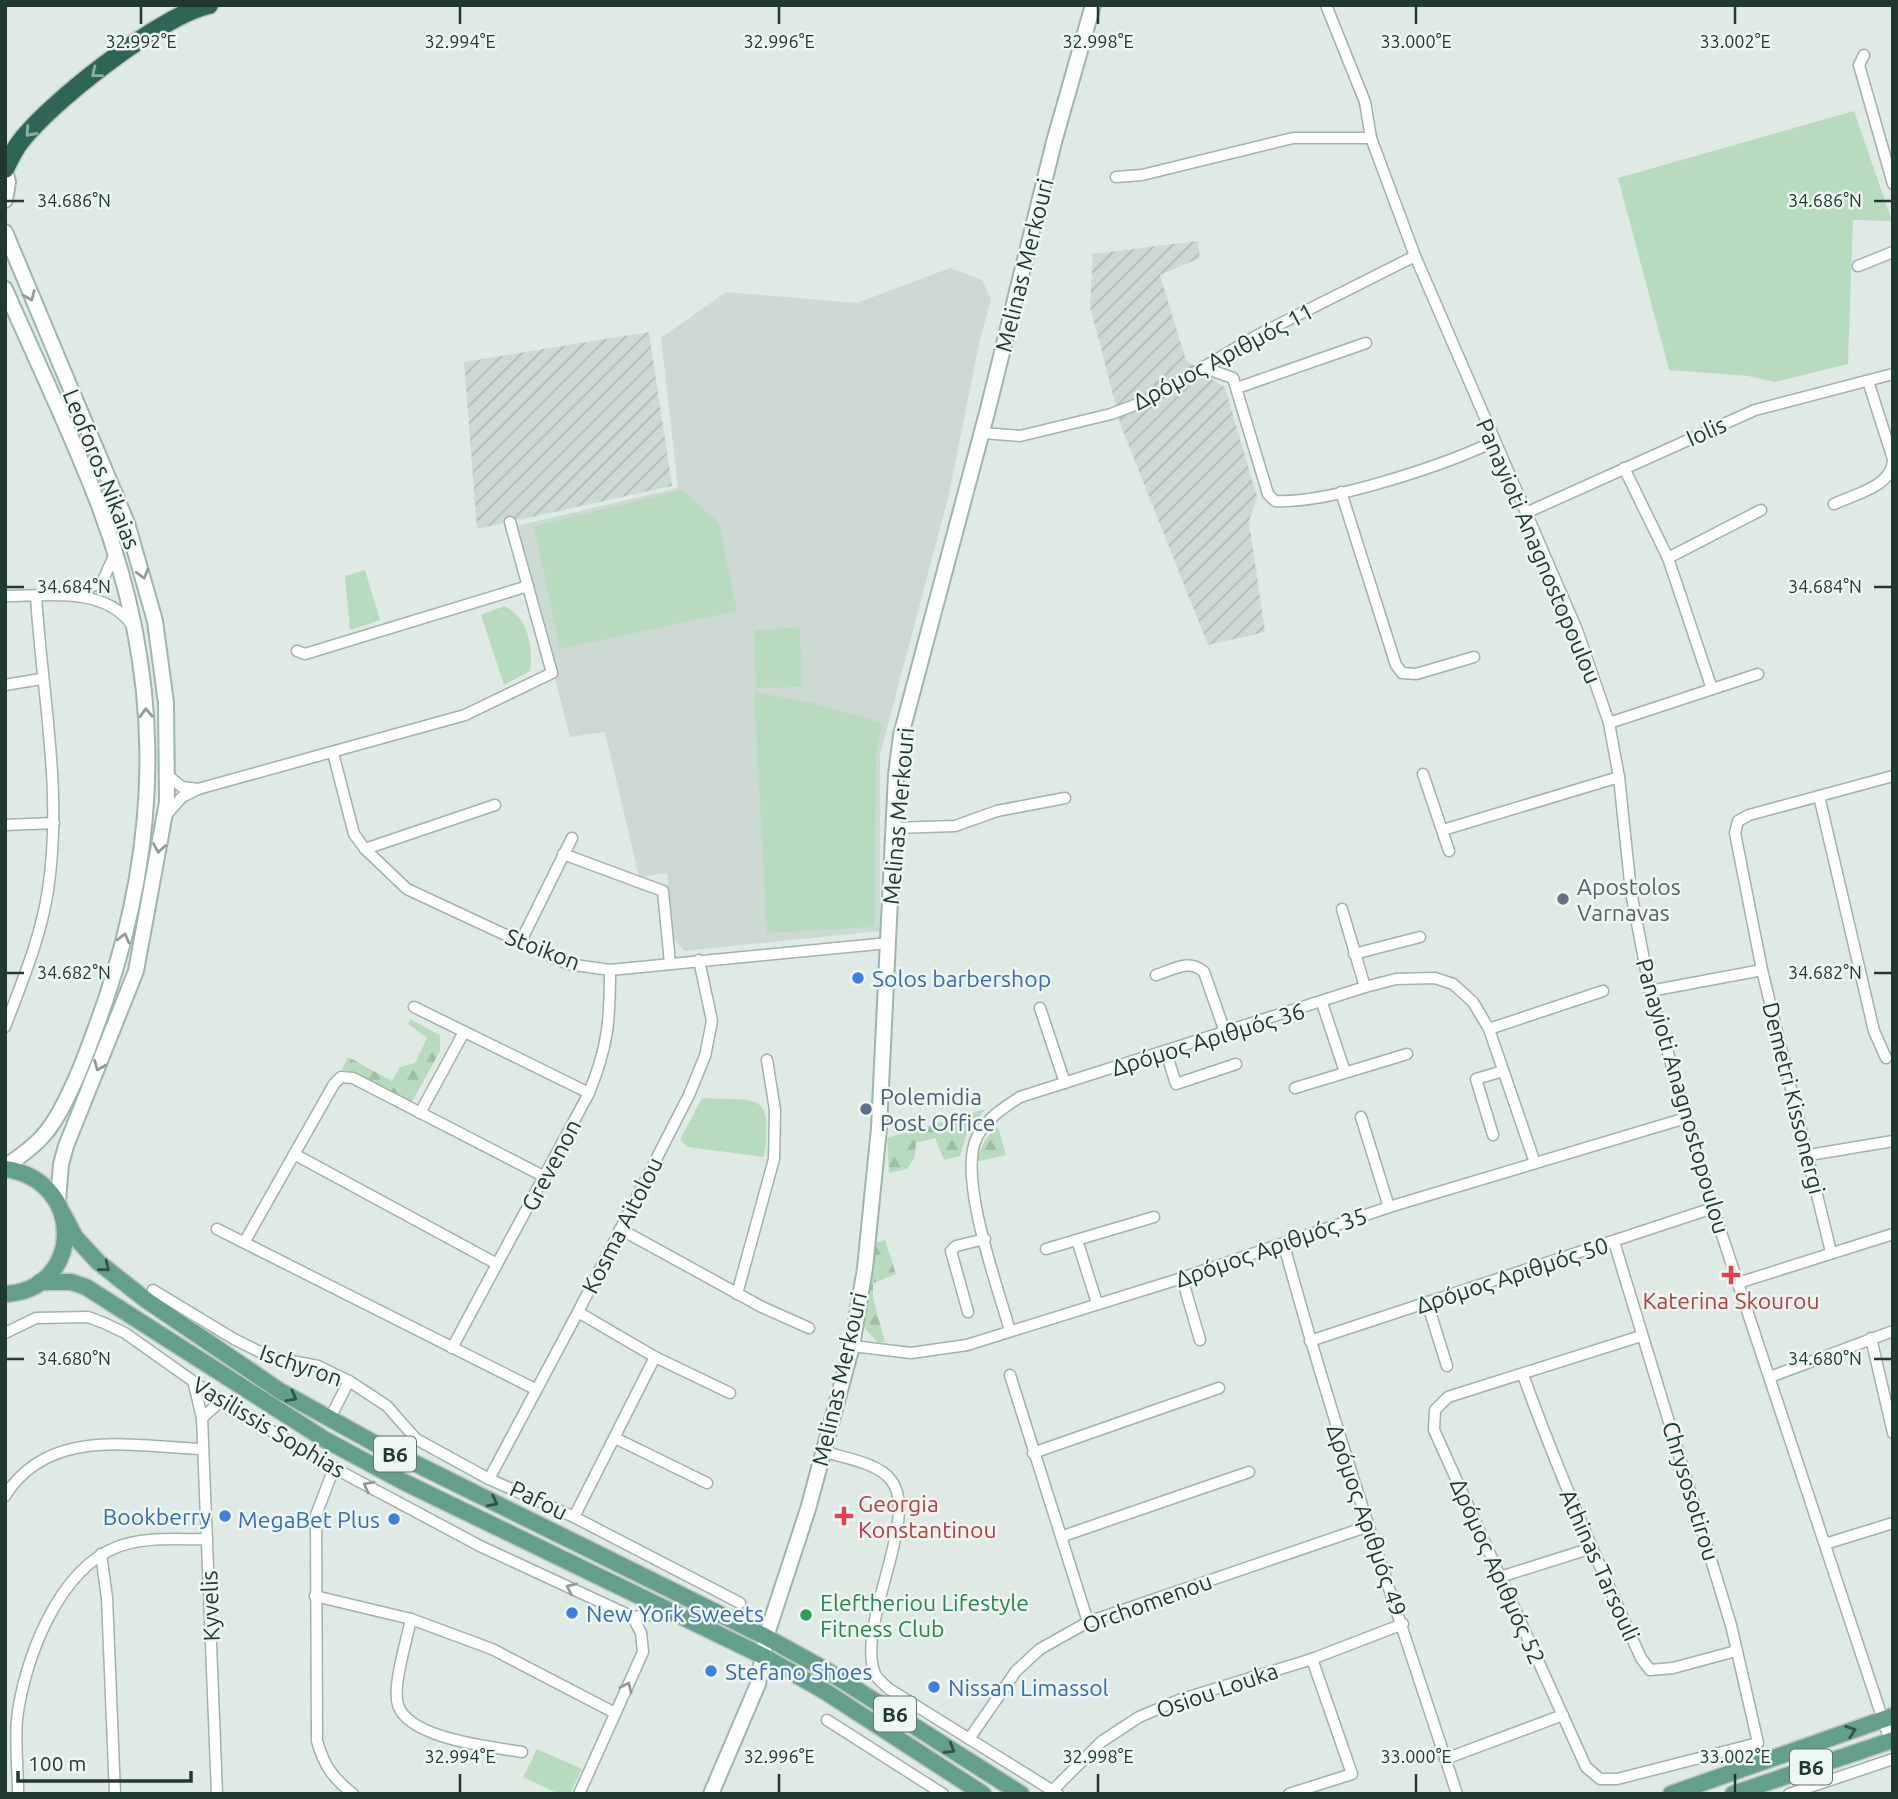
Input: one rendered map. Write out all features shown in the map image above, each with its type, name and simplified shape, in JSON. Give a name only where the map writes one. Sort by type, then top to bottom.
[{"type":"highway","points":[[174,5],[201,7]]},
{"type":"highway","points":[[5,169],[18,145],[38,122],[91,77],[154,29],[201,7]]},
{"type":"main road","name":"Melinas Merkouri","points":[[711,1794],[758,1684],[765,1657],[766,1637],[808,1509],[852,1346],[864,1268],[879,1128],[901,735],[982,433],[1054,142],[1093,5]]},
{"type":"main road","points":[[5,169],[8,182],[5,200]]},
{"type":"main road","name":"Leoforos Nikaias","points":[[5,232],[71,393],[118,496],[143,572],[155,621],[166,703],[167,775],[164,818],[136,971],[66,1146],[61,1164],[61,1208]]},
{"type":"main road","name":"Leoforos Nikaias","points":[[5,289],[97,502],[135,628],[146,700],[148,798],[136,892],[101,1014],[59,1113],[42,1137],[5,1168]]},
{"type":"main road","name":"B6","points":[[5,1168],[35,1177],[61,1208]]},
{"type":"main road","points":[[40,1282],[55,1266],[64,1245],[61,1208]]},
{"type":"main road","name":"Pafou","points":[[61,1208],[83,1247],[146,1300],[280,1391],[766,1637],[826,1670],[1021,1794]]},
{"type":"main road","name":"B6","points":[[8,1295],[40,1282]]},
{"type":"main road","name":"Pafou","points":[[40,1282],[71,1282],[86,1287],[168,1342],[324,1439],[404,1482],[765,1657],[826,1692],[983,1794]]},
{"type":"main road","name":"B6","points":[[1671,1794],[1887,1718]]},
{"type":"main road","name":"B6","points":[[1733,1794],[1891,1740]]},
{"type":"street","name":"Panayioti Anagnostopoulou","points":[[1326,5],[1365,102],[1371,138],[1415,256],[1493,442],[1528,512],[1577,630],[1609,723],[1619,777],[1631,892],[1650,991],[1713,1208],[1825,1544],[1887,1718],[1891,1740]]},
{"type":"street","points":[[1864,55],[1859,65],[1893,184]]},
{"type":"street","points":[[1116,177],[1142,175],[1293,138],[1371,138]]},
{"type":"street","points":[[1858,266],[1893,253]]},
{"type":"street","name":"Δρόμος Αριθμός 11","points":[[982,433],[1020,436],[1111,414],[1148,400],[1256,335],[1415,256]]},
{"type":"street","points":[[1237,388],[1366,344]]},
{"type":"street","points":[[1202,367],[1217,374],[1228,374],[1237,388],[1268,494],[1275,501],[1341,492],[1461,457],[1493,442]]},
{"type":"street","name":"Iolis","points":[[1528,512],[1755,410],[1893,374]]},
{"type":"street","points":[[1834,504],[1884,482],[1892,471],[1893,460],[1868,381]]},
{"type":"street","points":[[1624,468],[1668,558],[1712,689]]},
{"type":"street","points":[[1341,492],[1396,665],[1402,673],[1416,674],[1474,657]]},
{"type":"street","points":[[1668,558],[1761,510]]},
{"type":"street","points":[[164,818],[181,797],[198,789],[333,754],[465,715],[552,673],[510,522]]},
{"type":"street","points":[[71,596],[102,582],[114,555]]},
{"type":"street","points":[[297,651],[305,654],[528,586]]},
{"type":"street","points":[[5,596],[71,596],[114,608],[135,628]]},
{"type":"street","points":[[5,1027],[34,950],[48,890],[54,823],[53,756],[41,679],[36,596]]},
{"type":"street","points":[[1609,723],[1758,674]]},
{"type":"street","points":[[5,685],[41,679]]},
{"type":"street","name":"Stoikon","points":[[333,754],[354,834],[365,849],[407,889],[568,964],[610,970],[888,943]]},
{"type":"street","points":[[1423,774],[1449,851]]},
{"type":"street","points":[[167,775],[180,786],[198,789]]},
{"type":"street","points":[[1886,1058],[1874,1031],[1819,796],[1893,776]]},
{"type":"street","points":[[1443,830],[1619,777]]},
{"type":"street","name":"Demetri Kissonergi","points":[[1819,796],[1749,815],[1738,821],[1735,833],[1762,970],[1831,1252]]},
{"type":"street","points":[[894,828],[955,826],[997,811],[1065,798]]},
{"type":"street","points":[[365,849],[495,805]]},
{"type":"street","points":[[5,825],[54,823]]},
{"type":"street","points":[[520,943],[572,838]]},
{"type":"street","points":[[563,854],[663,891],[670,963]]},
{"type":"street","points":[[1342,909],[1365,987]]},
{"type":"street","points":[[1354,954],[1420,937]]},
{"type":"street","name":"Kosma Aitolou","points":[[489,1479],[689,1095],[708,1049],[712,1021],[699,960]]},
{"type":"street","points":[[1156,975],[1189,964],[1197,965],[1203,972],[1225,1032]]},
{"type":"street","name":"Grevenon","points":[[452,1348],[589,1093],[603,1057],[610,1025],[610,970]]},
{"type":"street","points":[[1650,991],[1762,970]]},
{"type":"street","name":"Δρόμος Αριθμός 36","points":[[1010,1331],[970,1170],[976,1138],[995,1113],[1020,1097],[1322,1003],[1365,987],[1413,977],[1435,978],[1453,984],[1473,1002],[1489,1029],[1535,1163]]},
{"type":"street","points":[[1489,1029],[1603,991]]},
{"type":"street","points":[[1322,1003],[1345,1072]]},
{"type":"street","points":[[414,1007],[589,1093]]},
{"type":"street","points":[[1041,1008],[1065,1083]]},
{"type":"street","points":[[420,1113],[464,1032]]},
{"type":"street","points":[[1166,1052],[1176,1084],[1236,1064]]},
{"type":"street","points":[[1295,1088],[1407,1054]]},
{"type":"street","points":[[737,1294],[774,1159],[775,1110],[767,1060]]},
{"type":"street","points":[[1493,1135],[1476,1079],[1503,1071]]},
{"type":"street","points":[[245,1241],[341,1077],[353,1078],[545,1177]]},
{"type":"street","points":[[1361,1117],[1389,1208]]},
{"type":"street","name":"Δρόμος Αριθμός 35","points":[[852,1346],[911,1353],[968,1345],[1284,1245],[1389,1208],[1686,1118]]},
{"type":"street","points":[[1809,1155],[1893,1141]]},
{"type":"street","points":[[294,1154],[497,1264]]},
{"type":"street","name":"Δρόμος Αριθμός 50","points":[[1310,1341],[1713,1208]]},
{"type":"street","points":[[1046,1249],[1153,1217]]},
{"type":"street","points":[[217,1229],[535,1389]]},
{"type":"street","points":[[620,1230],[737,1294],[809,1328]]},
{"type":"street","points":[[1738,1283],[1893,1234]]},
{"type":"street","points":[[968,1312],[951,1251],[956,1246],[985,1239]]},
{"type":"street","points":[[1077,1240],[1097,1303]]},
{"type":"street","name":"Chrysosotirou","points":[[1614,1242],[1641,1336],[1698,1510],[1758,1743]]},
{"type":"street","name":"Δρόμος Αριθμός 49","points":[[1284,1245],[1366,1527],[1403,1624],[1457,1794]]},
{"type":"street","points":[[1182,1278],[1200,1340]]},
{"type":"street","name":"Ischyron","points":[[153,1290],[234,1339],[270,1357],[318,1366],[349,1381],[387,1406],[416,1439],[489,1479],[574,1517],[740,1603]]},
{"type":"street","points":[[1427,1302],[1447,1366]]},
{"type":"street","points":[[578,1312],[655,1357],[730,1393]]},
{"type":"street","name":"Vasilissis Sophias","points":[[5,1333],[36,1318],[88,1317],[104,1323],[173,1367],[194,1384],[334,1468],[480,1546],[633,1617]]},
{"type":"street","points":[[1770,1377],[1893,1331]]},
{"type":"street","name":"Δρόμος Αριθμός 52","points":[[1641,1336],[1448,1397],[1434,1410],[1434,1430],[1586,1767],[1600,1779],[1617,1779],[1758,1743]]},
{"type":"street","points":[[1871,1338],[1893,1433]]},
{"type":"street","points":[[168,1342],[173,1367]]},
{"type":"street","points":[[574,1517],[655,1357]]},
{"type":"street","points":[[1010,1375],[1088,1622]]},
{"type":"street","name":"Athinas Tarsouli","points":[[1523,1375],[1553,1459],[1641,1658],[1650,1670],[1673,1668],[1736,1650]]},
{"type":"street","points":[[330,1418],[349,1381]]},
{"type":"street","name":"Kyvelis","points":[[194,1384],[202,1418],[201,1449],[217,1794]]},
{"type":"street","points":[[1033,1453],[1219,1388]]},
{"type":"street","points":[[202,1418],[221,1401]]},
{"type":"street","points":[[615,1438],[707,1483]]},
{"type":"street","points":[[5,1496],[14,1481],[43,1457],[90,1444],[201,1449]]},
{"type":"street","points":[[822,1451],[871,1467],[891,1480],[900,1509],[872,1640],[875,1674],[889,1689],[1056,1792]]},
{"type":"street","points":[[334,1468],[316,1515],[317,1741],[324,1765],[336,1781],[354,1794]]},
{"type":"street","points":[[1063,1536],[1249,1472]]},
{"type":"street","points":[[1825,1544],[1893,1523]]},
{"type":"street","name":"Orchomenou","points":[[969,1739],[1016,1671],[1040,1649],[1088,1622],[1366,1527]]},
{"type":"street","points":[[18,1794],[17,1719],[35,1645],[61,1596],[75,1577],[101,1554],[137,1541],[207,1539]]},
{"type":"street","points":[[1500,1577],[1592,1548]]},
{"type":"street","points":[[101,1554],[107,1598],[115,1794]]},
{"type":"street","points":[[315,1596],[411,1619],[492,1648],[615,1713]]},
{"type":"street","points":[[579,1794],[643,1652],[641,1633],[633,1617],[674,1613]]},
{"type":"street","points":[[411,1619],[397,1693],[398,1706],[407,1719],[458,1741],[522,1752]]},
{"type":"street","name":"Osiou Louka","points":[[1056,1792],[1101,1742],[1139,1717],[1179,1700],[1312,1659],[1403,1624]]},
{"type":"street","points":[[1289,1794],[1352,1774],[1312,1659]]},
{"type":"street","points":[[1445,1759],[1563,1715]]},
{"type":"street","points":[[827,1720],[943,1794]]},
{"type":"street","points":[[1789,1794],[1893,1759]]},
{"type":"shaded area","points":[[1198,241],[1200,258],[1160,275],[1186,360],[1225,388],[1257,497],[1249,522],[1265,632],[1208,645],[1121,426],[1090,306],[1093,254]]},
{"type":"shaded area","points":[[950,268],[982,280],[991,300],[980,339],[949,494],[880,755],[880,931],[684,951],[673,937],[667,873],[639,877],[605,732],[570,737],[516,526],[678,488],[661,338],[726,292],[857,303]]},
{"type":"shaded area","points":[[649,332],[672,486],[477,529],[464,362]]},
{"type":"green space","points":[[1854,111],[1892,221],[1853,220],[1848,364],[1775,382],[1748,376],[1669,370],[1618,178]]},
{"type":"green space","points":[[682,490],[719,523],[737,611],[560,649],[534,526]]},
{"type":"green space","points":[[365,570],[380,620],[350,630],[345,576]]},
{"type":"green space","points":[[504,606],[512,610],[523,624],[530,643],[531,662],[530,671],[504,685],[481,615]]},
{"type":"green space","points":[[800,627],[802,687],[756,688],[754,630]]},
{"type":"green space","points":[[754,692],[809,702],[882,723],[876,758],[874,927],[767,933]]},
{"type":"green space","points":[[410,1019],[440,1035],[440,1051],[413,1100],[406,1103],[342,1069],[348,1057],[392,1081],[400,1067],[415,1063],[427,1038],[408,1024]]},
{"type":"green space","points":[[702,1098],[737,1099],[758,1104],[764,1110],[766,1120],[764,1157],[688,1147],[680,1140]]},
{"type":"green space","points":[[986,1109],[968,1129],[960,1156],[944,1160],[935,1138],[916,1143],[915,1157],[907,1169],[889,1173],[887,1138]]},
{"type":"green space","points":[[998,1126],[1006,1155],[976,1162],[985,1140]]},
{"type":"green space","points":[[885,1240],[896,1274],[873,1283],[873,1298],[885,1342],[877,1342],[864,1327],[870,1261],[876,1243]]},
{"type":"green space","points":[[537,1749],[582,1769],[570,1794],[559,1794],[523,1777]]},
{"type":"place","name":"Apostolos Varnavas","points":[[1563,899]]},
{"type":"place","name":"Solos barbershop","points":[[858,978]]},
{"type":"place","name":"Polemidia Post Office","points":[[866,1109]]},
{"type":"place","name":"Katerina Skourou","points":[[1731,1275]]},
{"type":"place","name":"Bookberry","points":[[225,1516]]},
{"type":"place","name":"Georgia Konstantinou","points":[[844,1516]]},
{"type":"place","name":"MegaBet Plus","points":[[394,1519]]},
{"type":"place","name":"New York Sweets","points":[[572,1613]]},
{"type":"place","name":"Eleftheriou Lifestyle Fitness Club","points":[[806,1615]]},
{"type":"place","name":"Stefano Shoes","points":[[711,1671]]},
{"type":"place","name":"Nissan Limassol","points":[[934,1687]]}]
